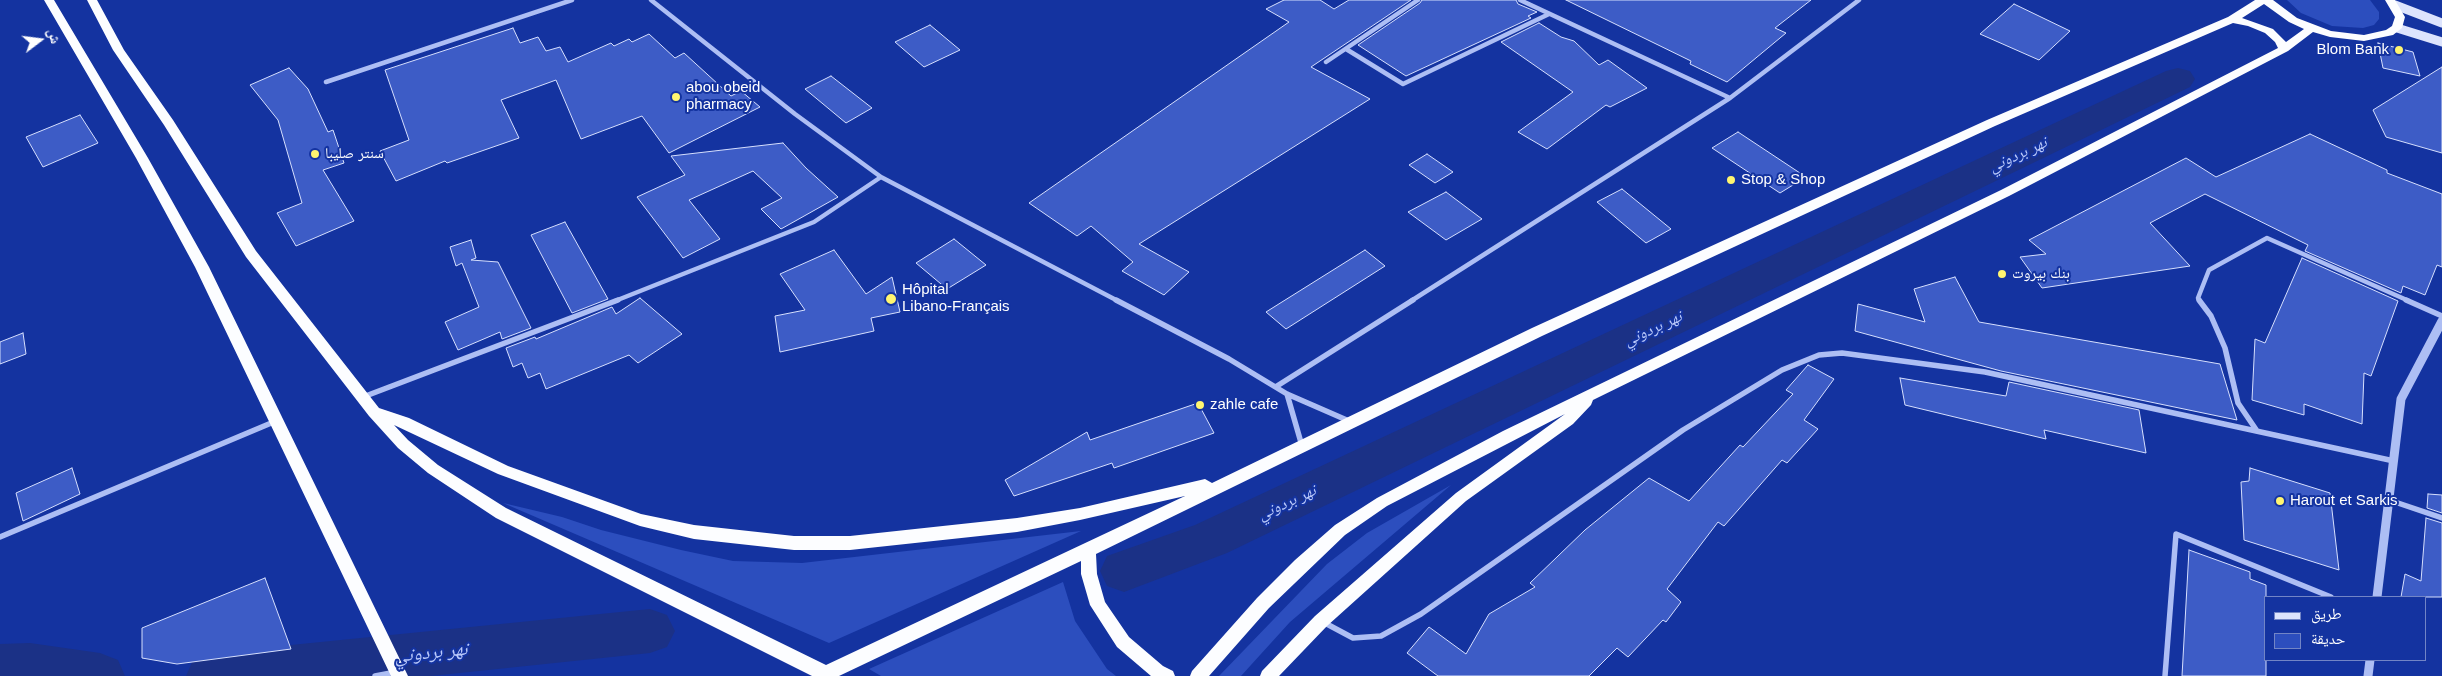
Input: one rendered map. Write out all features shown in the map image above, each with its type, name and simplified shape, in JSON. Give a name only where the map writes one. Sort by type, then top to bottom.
[{"type":"highway","points":[[48,0],[142,158],[197,258],[399,674]]},
{"type":"highway","points":[[92,0],[119,50],[169,123],[251,254],[374,412],[398,439],[433,469],[501,514],[826,675],[1537,332],[1780,222],[1858,183],[2232,19],[2265,0],[2293,20],[2312,28],[2330,34],[2364,38],[2384,35],[2396,28],[2400,17],[2392,2]]},
{"type":"highway","points":[[2232,19],[2251,23],[2269,31],[2280,40],[2284,49]]},
{"type":"highway","points":[[1198,676],[1263,603],[1340,530],[1382,502],[1592,395],[2005,193],[2284,49],[2312,28]]},
{"type":"highway","points":[[1268,676],[1321,621],[1461,497],[1568,420],[1592,395]]},
{"type":"highway","points":[[374,412],[404,422],[502,470],[640,520],[694,532],[794,543],[850,543],[1017,525],[1194,489],[1258,467]]},
{"type":"highway","points":[[1088,550],[1089,574],[1098,605],[1124,642],[1157,671],[1167,676]]},
{"type":"main road","points":[[2392,2],[2442,23]]},
{"type":"main road","points":[[2396,28],[2442,42]]},
{"type":"street","points":[[326,82],[572,0]]},
{"type":"street","points":[[651,0],[795,114],[881,177],[1277,386],[1287,394],[1352,422]]},
{"type":"street","points":[[1326,62],[1418,0]]},
{"type":"street","points":[[1520,0],[1730,98]]},
{"type":"street","points":[[1277,386],[1730,98],[1859,0]]},
{"type":"street","points":[[1346,49],[1403,84],[1550,14]]},
{"type":"street","points":[[363,398],[710,265],[814,222],[881,177]]},
{"type":"street","points":[[2257,431],[2238,403],[2225,348],[2211,316],[2198,298],[2209,270],[2267,238],[2442,316]]},
{"type":"street","points":[[2377,596],[2401,399],[2442,321]]},
{"type":"street","points":[[1321,621],[1353,638],[1381,636],[1421,614],[1683,430],[1782,370],[1819,356],[1842,354],[1985,372],[2394,461]]},
{"type":"street","points":[[1287,394],[1302,446]]},
{"type":"street","points":[[0,537],[276,421]]},
{"type":"street","points":[[2389,500],[2442,518]]},
{"type":"street","points":[[2165,676],[2176,534],[2329,596]]},
{"type":"street","points":[[2368,676],[2370,661]]},
{"type":"street","points":[[375,676],[399,674]]},
{"type":"green space","points":[[2287,0],[2370,0],[2379,12],[2379,19],[2374,25],[2363,28],[2332,26],[2301,13]]},
{"type":"green space","points":[[1451,485],[1290,622],[1241,676],[1219,676],[1327,564],[1367,533]]},
{"type":"green space","points":[[503,503],[562,517],[601,530],[733,561],[802,563],[1081,531],[829,643]]},
{"type":"green space","points":[[1063,582],[1075,621],[1107,669],[1116,676],[881,676],[869,669]]},
{"type":"building","points":[[1284,0],[1320,0],[1334,9],[1349,0],[1411,0],[1311,67],[1370,99],[1139,244],[1189,272],[1164,295],[1122,271],[1133,262],[1091,226],[1077,236],[1029,203],[1289,22],[1266,9]]},
{"type":"building","points":[[1422,0],[1516,0],[1518,4],[1537,12],[1528,16],[1531,18],[1406,76],[1358,45]]},
{"type":"building","points":[[1566,0],[1811,0],[1775,28],[1786,33],[1727,82],[1690,64],[1691,61]]},
{"type":"building","points":[[2014,4],[2070,31],[2039,60],[1980,34]]},
{"type":"building","points":[[1539,23],[1561,37],[1574,41],[1599,65],[1608,60],[1647,88],[1610,107],[1606,105],[1547,149],[1518,132],[1573,92],[1501,42]]},
{"type":"building","points":[[930,25],[960,50],[924,67],[895,42]]},
{"type":"building","points":[[513,28],[520,43],[538,37],[546,51],[560,47],[568,62],[611,43],[614,46],[629,39],[632,42],[649,34],[675,58],[684,53],[731,96],[741,91],[760,107],[669,153],[642,116],[581,139],[556,80],[501,100],[519,138],[447,163],[445,161],[396,181],[380,151],[409,140],[385,70]]},
{"type":"building","points":[[2378,43],[2413,52],[2420,76],[2383,68]]},
{"type":"building","points":[[2442,67],[2442,153],[2386,137],[2373,110]]},
{"type":"building","points":[[289,68],[308,89],[328,132],[333,130],[344,163],[323,170],[354,221],[296,246],[277,213],[302,203],[278,120],[250,85]]},
{"type":"building","points":[[831,76],[872,108],[846,123],[805,89]]},
{"type":"building","points":[[80,115],[98,143],[43,167],[26,137]]},
{"type":"building","points":[[1738,132],[1806,177],[1780,193],[1712,148]]},
{"type":"building","points":[[2310,134],[2387,170],[2387,173],[2442,194],[2442,267],[2437,265],[2425,295],[2403,286],[2401,293],[2305,251],[2308,245],[2205,194],[2150,223],[2190,266],[2042,288],[2020,257],[2046,254],[2029,240],[2186,158],[2216,177]]},
{"type":"building","points":[[783,143],[806,168],[838,197],[781,229],[761,209],[782,198],[753,171],[689,200],[720,239],[683,258],[637,197],[685,175],[671,156]]},
{"type":"building","points":[[1427,154],[1453,172],[1435,183],[1409,165]]},
{"type":"building","points":[[1622,189],[1671,229],[1646,243],[1597,202]]},
{"type":"building","points":[[1446,192],[1482,219],[1446,240],[1408,212]]},
{"type":"building","points":[[565,222],[608,299],[572,313],[531,235]]},
{"type":"building","points":[[954,239],[986,265],[947,289],[916,263]]},
{"type":"building","points":[[471,240],[476,258],[471,260],[498,262],[531,328],[502,339],[500,332],[458,350],[445,322],[479,307],[462,263],[456,266],[450,247]]},
{"type":"building","points":[[834,250],[866,294],[892,277],[900,312],[871,318],[874,331],[780,352],[775,316],[805,310],[780,274]]},
{"type":"building","points":[[1365,250],[1385,266],[1286,329],[1266,312]]},
{"type":"building","points":[[2302,258],[2398,301],[2371,376],[2364,373],[2362,424],[2304,404],[2304,415],[2252,400],[2255,339],[2265,343]]},
{"type":"building","points":[[1955,277],[1979,322],[2220,364],[2237,420],[2001,371],[1855,331],[1858,304],[1925,322],[1914,289]]},
{"type":"building","points":[[640,298],[682,334],[638,363],[629,355],[546,389],[540,373],[528,378],[522,363],[513,367],[506,348],[535,337],[536,339],[612,307],[616,314]]},
{"type":"building","points":[[23,333],[26,354],[0,364],[0,342]]},
{"type":"building","points":[[1808,365],[1834,379],[1804,420],[1818,429],[1787,463],[1782,460],[1724,526],[1718,522],[1667,589],[1681,602],[1666,622],[1663,620],[1628,657],[1617,648],[1589,676],[1438,676],[1407,653],[1429,627],[1466,654],[1489,614],[1535,587],[1530,583],[1585,530],[1649,478],[1689,501],[1740,445],[1743,447],[1793,394],[1786,390]]},
{"type":"building","points":[[1900,378],[2006,396],[2009,382],[2139,410],[2146,453],[2044,430],[2046,439],[1905,405]]},
{"type":"building","points":[[1198,403],[1214,433],[1114,468],[1112,463],[1014,496],[1005,480],[1087,432],[1090,440]]},
{"type":"building","points":[[72,468],[80,494],[23,521],[16,493]]},
{"type":"building","points":[[2250,468],[2330,493],[2339,570],[2244,540],[2241,482],[2249,481]]},
{"type":"building","points":[[2428,494],[2442,495],[2442,513],[2427,508]]},
{"type":"building","points":[[2426,518],[2442,523],[2442,597],[2401,596],[2405,574],[2421,581]]},
{"type":"building","points":[[2189,550],[2250,572],[2250,579],[2266,585],[2266,596],[2264,596],[2264,661],[2266,661],[2266,676],[2182,676]]},
{"type":"building","points":[[265,578],[291,649],[177,664],[142,658],[142,628]]},
{"type":"waterway","name":"نهر بردوني","points":[[1124,571],[1211,539],[2178,79]]},
{"type":"waterway","name":"نهر بردوني","points":[[211,676],[650,631]]},
{"type":"waterway","name":"نهر بردوني","points":[[0,667],[30,666],[100,676]]},
{"type":"place","name":"Blom Bank","points":[[2399,50]]},
{"type":"place","name":"abou obeid pharmacy","points":[[676,97]]},
{"type":"place","name":"سنتر صليبا","points":[[315,154]]},
{"type":"place","name":"Stop & Shop","points":[[1731,180]]},
{"type":"place","name":"بنك بيروت","points":[[2002,274]]},
{"type":"place","name":"Hôpital Libano-Français","points":[[891,299]]},
{"type":"place","name":"zahle cafe","points":[[1200,405]]},
{"type":"place","name":"Harout et Sarkis","points":[[2280,501]]}]
